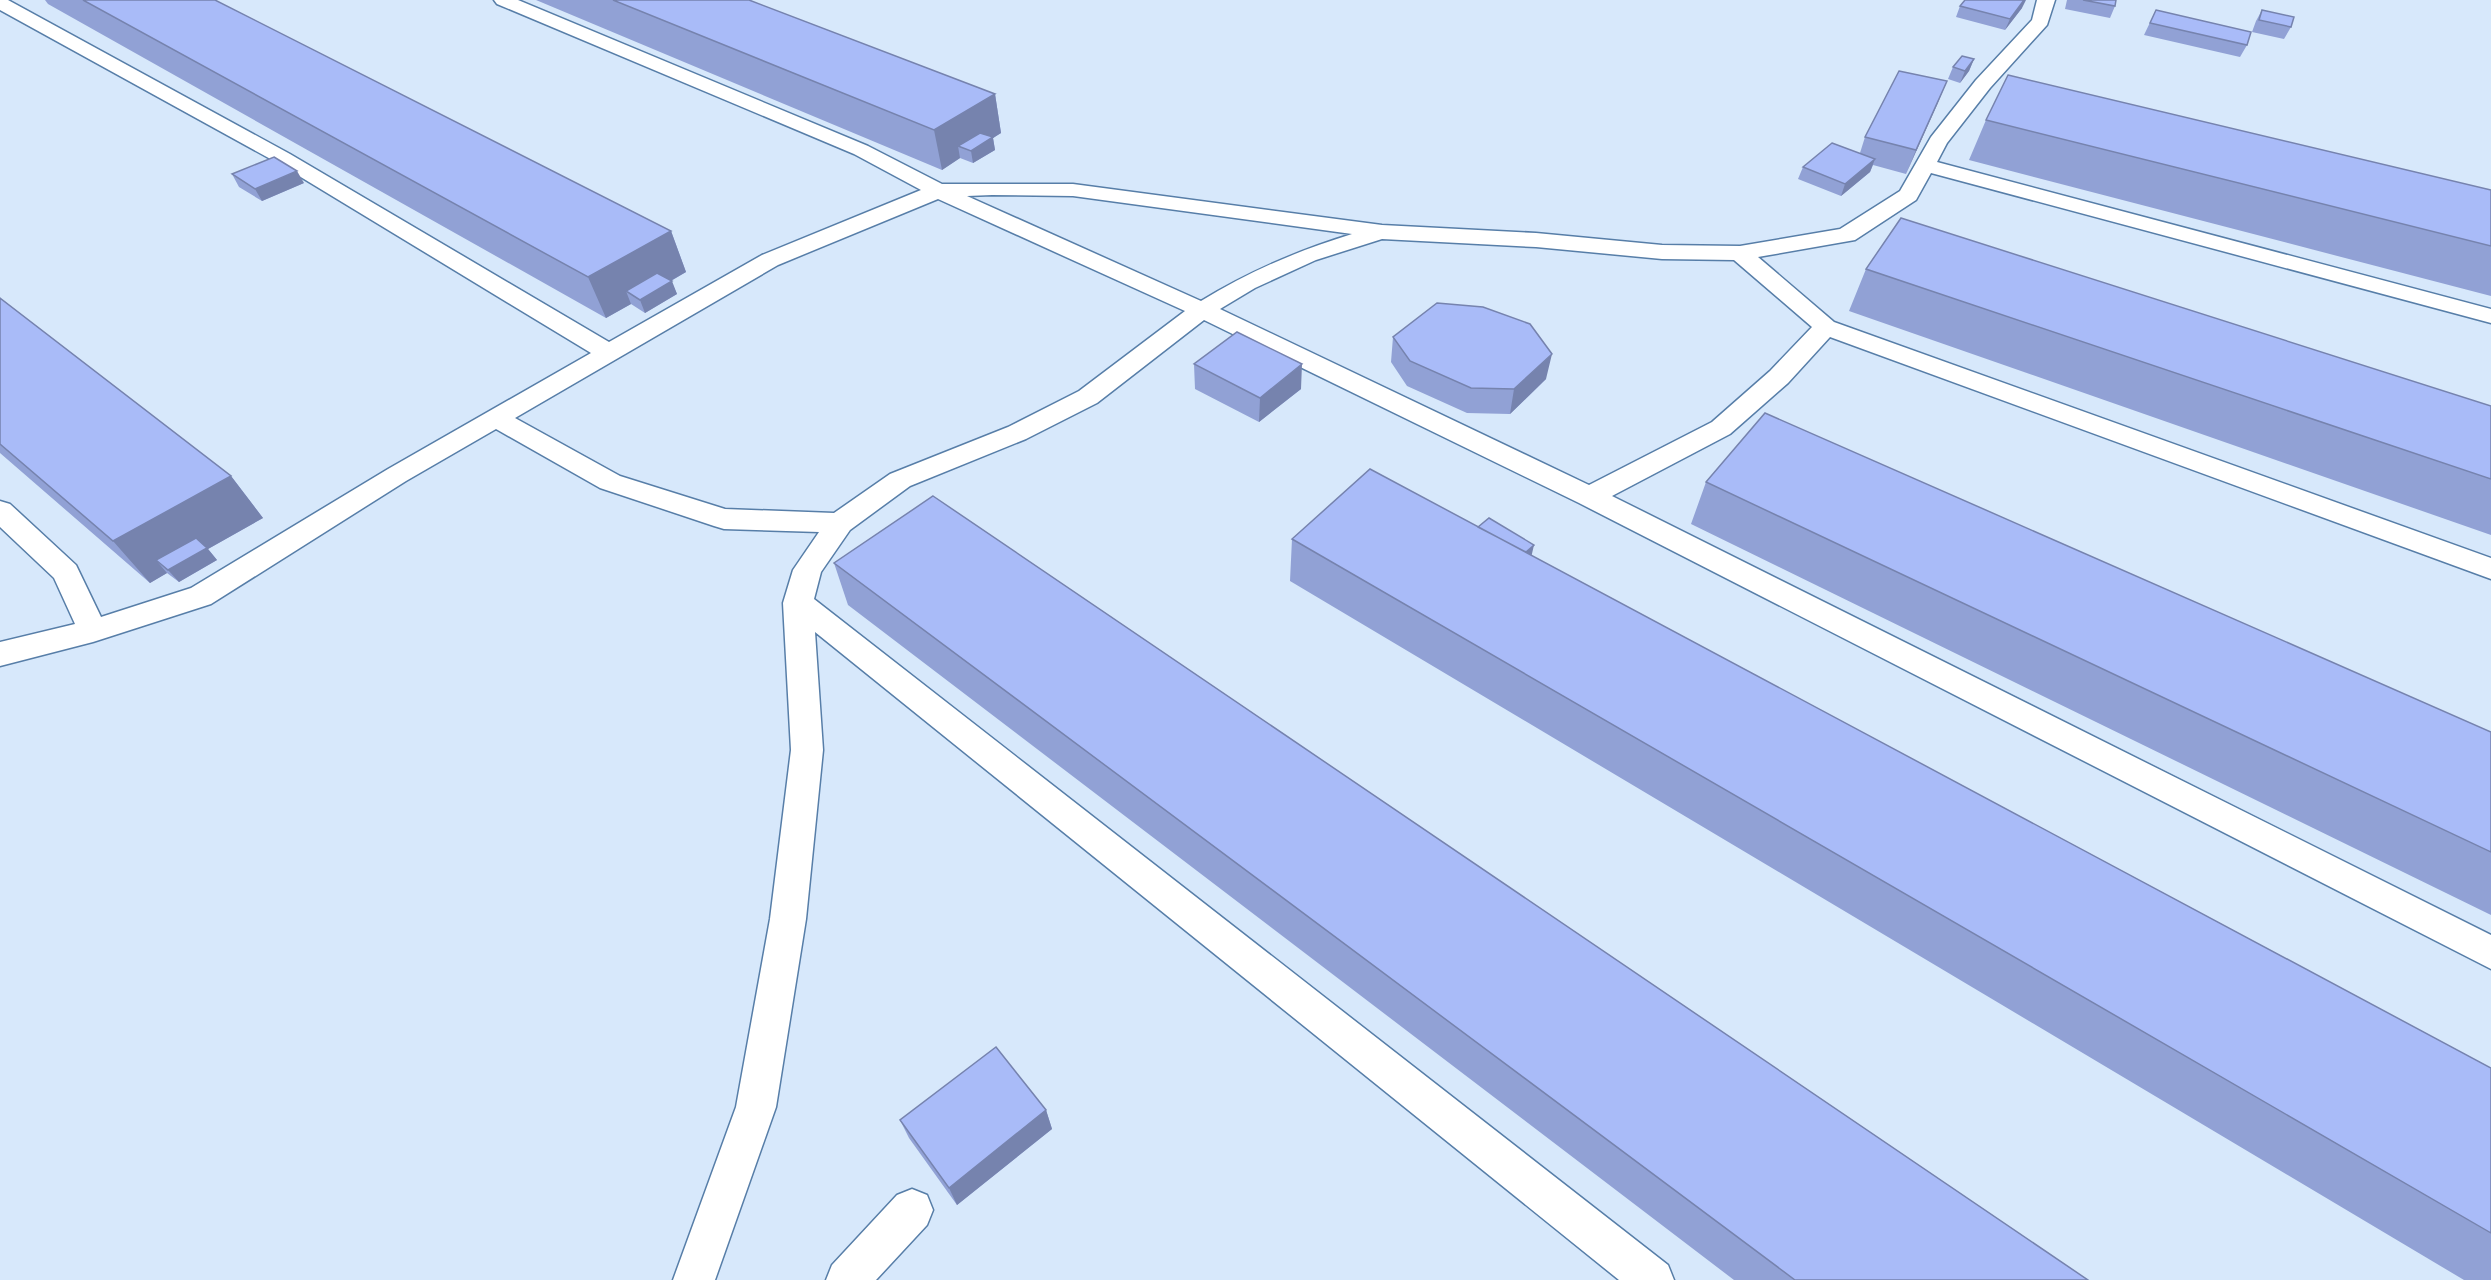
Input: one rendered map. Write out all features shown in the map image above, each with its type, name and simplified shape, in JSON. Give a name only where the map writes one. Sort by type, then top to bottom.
[{"type":"lane","points":[[0,2],[7,0]]},
{"type":"lane","points":[[503,0],[861,150],[938,191],[1202,310],[1589,496],[2491,953]]},
{"type":"lane","points":[[0,654],[93,631],[201,596],[397,475],[770,260],[938,191],[1073,190],[1382,232],[1536,240],[1662,252],[1740,253],[1847,235],[1908,195],[1938,141],[1983,84],[2041,21],[2046,0]]},
{"type":"lane","points":[[0,2],[283,158],[609,353]]},
{"type":"lane","points":[[1925,165],[2491,316]]},
{"type":"lane","points":[[694,1280],[756,1107],[788,919],[807,750],[798,603],[807,570],[840,523],[900,480],[1017,433],[1088,398],[1202,310],[1247,283],[1308,255],[1382,232]]},
{"type":"lane","points":[[1740,253],[1826,327],[2491,569]]},
{"type":"lane","points":[[1589,496],[1721,428],[1779,377],[1826,327]]},
{"type":"lane","points":[[496,417],[610,482],[724,519],[840,523]]},
{"type":"lane","points":[[0,511],[66,572],[93,631]]},
{"type":"lane","points":[[798,603],[1653,1280]]},
{"type":"lane","points":[[847,1280],[912,1210]]},
{"type":"building","points":[[83,0],[215,0],[671,231],[588,277]]},
{"type":"building","points":[[613,0],[749,0],[995,94],[934,130]]},
{"type":"building","points":[[1965,0],[2024,0],[2010,19],[1960,6]]},
{"type":"building","points":[[2083,0],[2116,0],[2115,6]]},
{"type":"building","points":[[2156,10],[2251,32],[2247,45],[2150,23]]},
{"type":"building","points":[[2262,10],[2294,17],[2291,27],[2259,20]]},
{"type":"building","points":[[1962,56],[1974,59],[1965,71],[1953,67]]},
{"type":"building","points":[[1899,71],[1947,81],[1916,150],[1865,137]]},
{"type":"building","points":[[2008,75],[2491,190],[2491,246],[1986,120]]},
{"type":"building","points":[[980,133],[993,137],[971,151],[958,146]]},
{"type":"building","points":[[1832,143],[1875,159],[1845,184],[1803,167]]},
{"type":"building","points":[[274,157],[297,171],[255,189],[232,174]]},
{"type":"building","points":[[1901,218],[2491,406],[2491,479],[1866,269]]},
{"type":"building","points":[[657,273],[672,281],[640,300],[626,291]]},
{"type":"building","points":[[0,298],[231,476],[113,541],[0,444]]},
{"type":"building","points":[[1437,303],[1483,307],[1530,324],[1552,354],[1514,389],[1471,388],[1410,361],[1393,337]]},
{"type":"building","points":[[1237,332],[1302,364],[1260,398],[1194,364]]},
{"type":"building","points":[[1765,413],[2491,732],[2491,852],[1706,482]]},
{"type":"building","points":[[1370,469],[2491,1068],[2491,1233],[1292,539]]},
{"type":"building","points":[[933,496],[2088,1280],[1795,1280],[834,563]]},
{"type":"building","points":[[1489,518],[1534,545],[1526,552],[1478,527]]},
{"type":"building","points":[[196,538],[207,548],[168,570],[156,560]]},
{"type":"building","points":[[996,1047],[1046,1110],[949,1188],[900,1120]]}]
